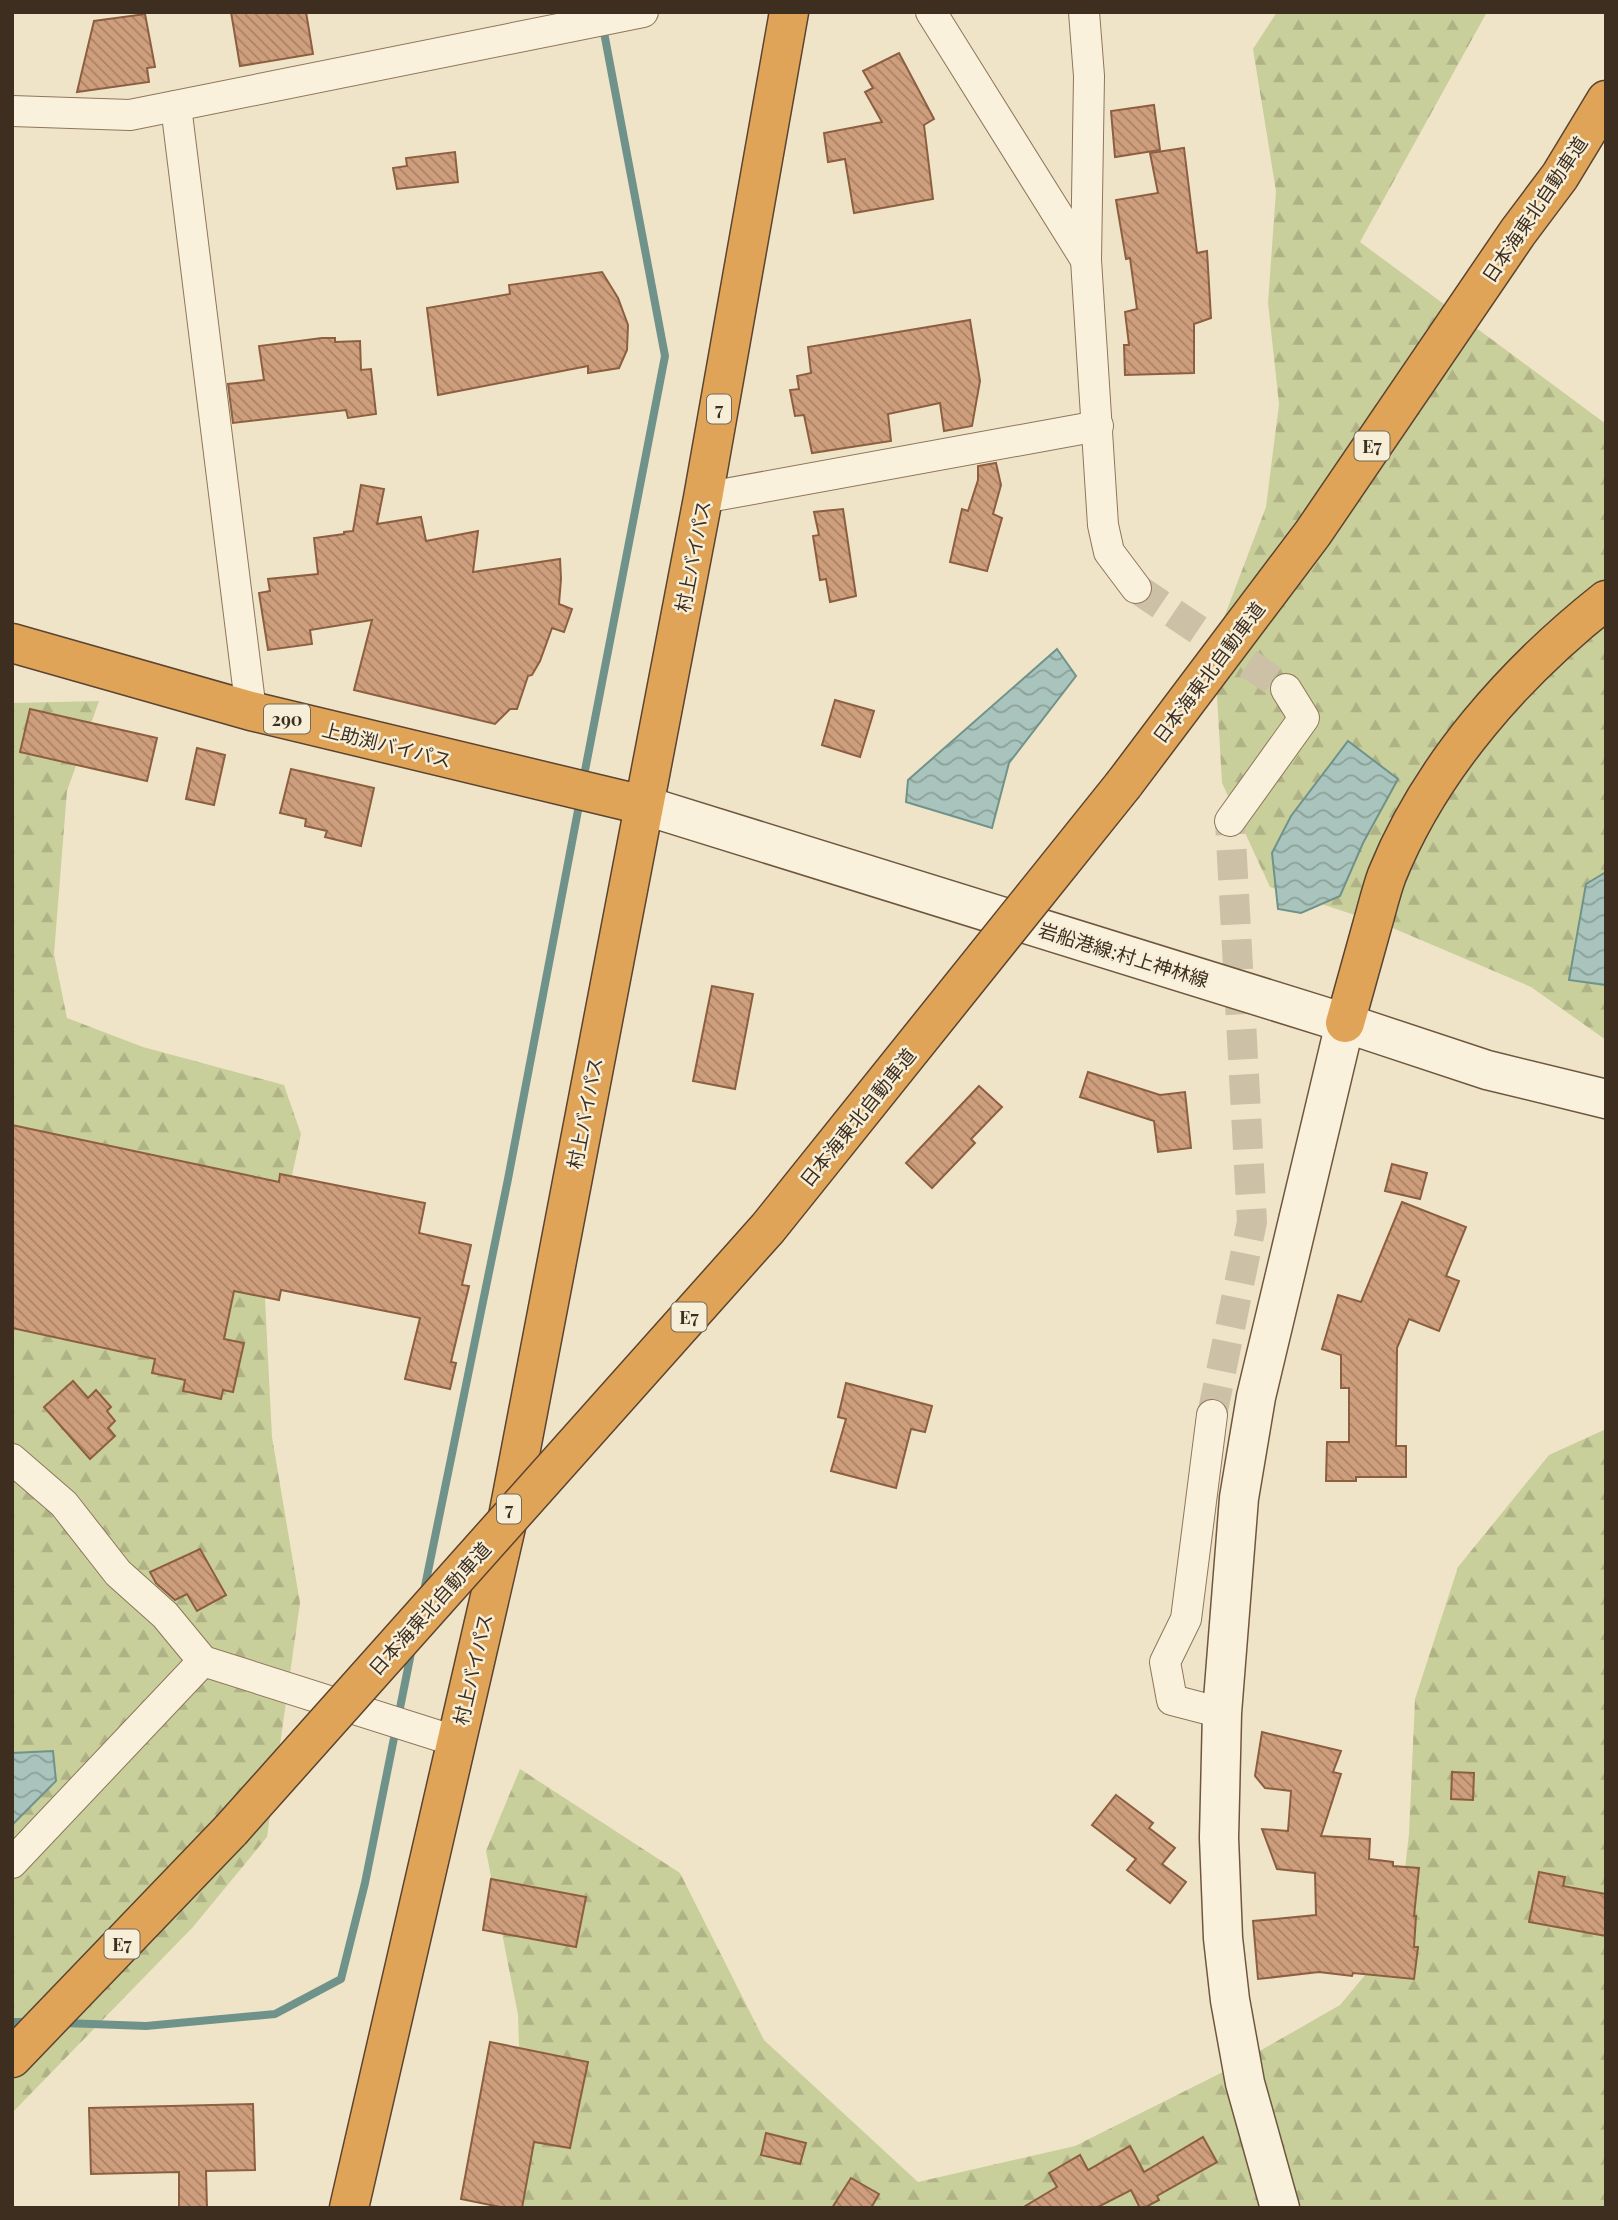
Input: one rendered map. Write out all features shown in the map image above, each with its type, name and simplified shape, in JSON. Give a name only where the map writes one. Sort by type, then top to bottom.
[{"type":"highway","name":"村上バイパス","points":[[349,2208],[506,1527],[703,498],[789,12]]},
{"type":"highway","points":[[1518,232],[1606,76]]},
{"type":"highway","name":"日本海東北自動車道","points":[[12,2058],[231,1830],[768,1228],[1124,784],[1313,533],[1518,232],[1560,176],[1606,100]]},
{"type":"highway","points":[[1560,176],[1606,118]]},
{"type":"highway","points":[[1345,1023],[1386,876],[1415,815],[1455,753],[1508,691],[1579,621],[1606,600]]},
{"type":"highway","points":[[1345,1023],[1434,829],[1473,768],[1528,702],[1606,630]]},
{"type":"highway","name":"上助渕バイパス","points":[[12,643],[251,711],[643,805]]},
{"type":"street","points":[[12,111],[130,115],[643,12]]},
{"type":"street","points":[[931,12],[1086,260]]},
{"type":"street","points":[[1084,12],[1089,76],[1086,260],[1103,525],[1109,552],[1136,588]]},
{"type":"street","points":[[176,106],[251,711]]},
{"type":"street","points":[[703,498],[1098,426]]},
{"type":"street","points":[[1230,821],[1304,718],[1286,689]]},
{"type":"street","name":"岩船港線;村上神林線","points":[[643,805],[1345,1023],[1486,1070],[1606,1099]]},
{"type":"street","points":[[1280,2208],[1245,2083],[1230,2000],[1223,1938],[1219,1838],[1222,1713],[1239,1498],[1256,1397],[1345,1023]]},
{"type":"street","points":[[1212,1415],[1186,1619],[1164,1662],[1172,1700],[1222,1713]]},
{"type":"street","points":[[12,1459],[64,1504],[118,1573],[165,1615],[203,1661],[455,1741]]},
{"type":"street","points":[[12,1863],[203,1661]]},
{"type":"green space","points":[[1277,12],[1487,12],[1360,242],[1606,424],[1606,1040],[1531,987],[1388,926],[1270,887],[1222,783],[1214,644],[1266,507],[1279,404],[1268,303],[1276,191],[1253,49]]},
{"type":"green space","points":[[99,701],[67,791],[54,954],[67,1018],[143,1047],[284,1085],[301,1134],[265,1299],[272,1437],[300,1603],[267,1837],[193,1927],[12,2113],[12,703]]},
{"type":"green space","points":[[1606,1429],[1606,2208],[503,2208],[522,2144],[518,2015],[486,1851],[520,1769],[680,1873],[764,2040],[918,2182],[1075,2146],[1223,2072],[1340,2005],[1397,1937],[1409,1834],[1415,1699],[1458,1567],[1549,1455]]},
{"type":"water","points":[[1057,649],[1076,676],[1009,763],[992,828],[906,802],[908,780]]},
{"type":"water","points":[[1348,741],[1398,779],[1363,843],[1340,896],[1301,913],[1278,909],[1272,853],[1291,816]]},
{"type":"water","points":[[1606,872],[1606,985],[1569,980],[1586,884]]},
{"type":"water","points":[[53,1751],[56,1781],[12,1825],[12,1753]]},
{"type":"building","points":[[231,12],[306,12],[313,54],[240,66]]},
{"type":"building","points":[[145,14],[155,67],[147,68],[149,82],[77,92],[94,21]]},
{"type":"building","points":[[899,53],[934,119],[924,125],[933,199],[854,213],[845,159],[828,162],[824,133],[882,122],[865,92],[873,88],[863,71]]},
{"type":"building","points":[[1154,105],[1160,150],[1115,157],[1111,111]]},
{"type":"building","points":[[1184,148],[1197,253],[1207,251],[1211,318],[1194,324],[1194,373],[1125,375],[1124,345],[1129,345],[1125,312],[1137,309],[1130,258],[1126,259],[1116,200],[1158,193],[1150,153]]},
{"type":"building","points":[[455,152],[458,182],[397,189],[393,168],[407,166],[406,158]]},
{"type":"building","points":[[602,272],[618,298],[628,325],[627,350],[619,368],[588,373],[588,366],[438,395],[427,308],[510,294],[509,285]]},
{"type":"building","points":[[970,320],[980,381],[972,426],[944,431],[940,403],[888,414],[891,441],[812,453],[804,415],[795,416],[790,390],[799,389],[797,376],[811,373],[808,347]]},
{"type":"building","points":[[335,338],[335,342],[360,341],[361,370],[371,369],[376,414],[348,418],[346,410],[233,423],[228,384],[264,380],[259,346]]},
{"type":"building","points":[[996,463],[1001,485],[993,514],[1002,518],[987,571],[950,562],[962,509],[968,511],[978,480],[978,466]]},
{"type":"building","points":[[361,485],[384,489],[377,524],[421,517],[426,541],[478,531],[473,572],[560,559],[559,604],[572,609],[564,632],[552,628],[540,661],[532,675],[528,676],[517,709],[510,709],[495,724],[354,690],[372,620],[310,630],[312,644],[268,650],[259,593],[270,591],[268,579],[318,574],[314,538],[353,531]]},
{"type":"building","points":[[843,509],[856,596],[830,602],[826,579],[820,580],[813,536],[819,535],[814,512]]},
{"type":"building","points":[[835,700],[874,711],[860,757],[822,745]]},
{"type":"building","points":[[30,709],[157,738],[147,781],[20,752]]},
{"type":"building","points":[[197,748],[225,755],[214,805],[186,799]]},
{"type":"building","points":[[291,769],[374,788],[361,846],[325,837],[327,831],[305,826],[306,819],[280,813]]},
{"type":"building","points":[[712,986],[753,994],[735,1089],[693,1081]]},
{"type":"building","points":[[1088,1072],[1160,1095],[1185,1092],[1191,1148],[1158,1152],[1154,1121],[1080,1097]]},
{"type":"building","points":[[979,1086],[1002,1107],[971,1139],[975,1143],[932,1188],[906,1163]]},
{"type":"building","points":[[12,1125],[279,1182],[280,1174],[425,1203],[419,1233],[471,1245],[462,1285],[469,1286],[451,1362],[456,1363],[450,1389],[405,1379],[420,1318],[281,1290],[279,1300],[234,1291],[224,1339],[244,1343],[233,1392],[223,1390],[221,1399],[183,1391],[185,1380],[152,1373],[155,1359],[12,1328]]},
{"type":"building","points":[[1392,1164],[1427,1173],[1420,1199],[1385,1191]]},
{"type":"building","points":[[1402,1202],[1466,1227],[1446,1276],[1459,1281],[1439,1331],[1409,1319],[1397,1348],[1396,1446],[1406,1446],[1406,1477],[1356,1477],[1356,1481],[1326,1481],[1327,1442],[1349,1442],[1349,1388],[1341,1388],[1341,1355],[1322,1349],[1338,1295],[1361,1302]]},
{"type":"building","points":[[73,1381],[88,1398],[96,1390],[111,1407],[107,1411],[115,1421],[108,1428],[115,1436],[90,1459],[44,1407]]},
{"type":"building","points":[[846,1383],[932,1406],[925,1432],[911,1429],[896,1488],[831,1471],[846,1419],[838,1417]]},
{"type":"building","points":[[200,1549],[226,1595],[197,1611],[187,1594],[175,1600],[156,1583],[150,1572]]},
{"type":"building","points":[[1262,1732],[1341,1751],[1333,1772],[1341,1774],[1321,1836],[1370,1839],[1369,1859],[1393,1862],[1393,1866],[1419,1868],[1414,1916],[1414,1947],[1418,1947],[1414,1979],[1319,1972],[1258,1979],[1253,1921],[1316,1915],[1315,1873],[1277,1869],[1262,1829],[1288,1831],[1291,1791],[1265,1788],[1255,1776]]},
{"type":"building","points":[[1452,1772],[1474,1773],[1473,1800],[1451,1799]]},
{"type":"building","points":[[1116,1795],[1153,1823],[1149,1828],[1175,1848],[1162,1864],[1186,1882],[1170,1903],[1127,1870],[1136,1859],[1092,1825]]},
{"type":"building","points":[[1539,1872],[1565,1877],[1563,1886],[1606,1894],[1606,1936],[1529,1922]]},
{"type":"building","points":[[491,1879],[586,1897],[576,1947],[483,1930]]},
{"type":"building","points":[[490,2042],[588,2062],[570,2148],[534,2142],[522,2208],[505,2208],[461,2199]]},
{"type":"building","points":[[253,2104],[255,2170],[206,2171],[207,2208],[179,2208],[179,2172],[91,2174],[89,2108]]},
{"type":"building","points":[[766,2133],[806,2143],[800,2164],[761,2155]]},
{"type":"building","points":[[1203,2137],[1217,2162],[1157,2196],[1159,2200],[1144,2208],[1140,2208],[1131,2190],[1096,2208],[1022,2208],[1057,2187],[1049,2173],[1080,2155],[1088,2170],[1130,2146],[1144,2172]]},
{"type":"building","points":[[851,2178],[879,2194],[871,2208],[832,2208]]},
{"type":"waterway","points":[[583,781],[665,356],[603,27]]},
{"type":"waterway","points":[[424,1591],[508,1179],[580,800]]},
{"type":"waterway","points":[[64,2023],[146,2026],[275,2014],[341,1979],[365,1883],[412,1648]]},
{"type":"waterway","points":[[12,2022],[30,2022]]},
{"type":"tunnel","points":[[1136,588],[1286,689]]},
{"type":"tunnel","points":[[1212,1415],[1252,1222],[1230,821]]}]
